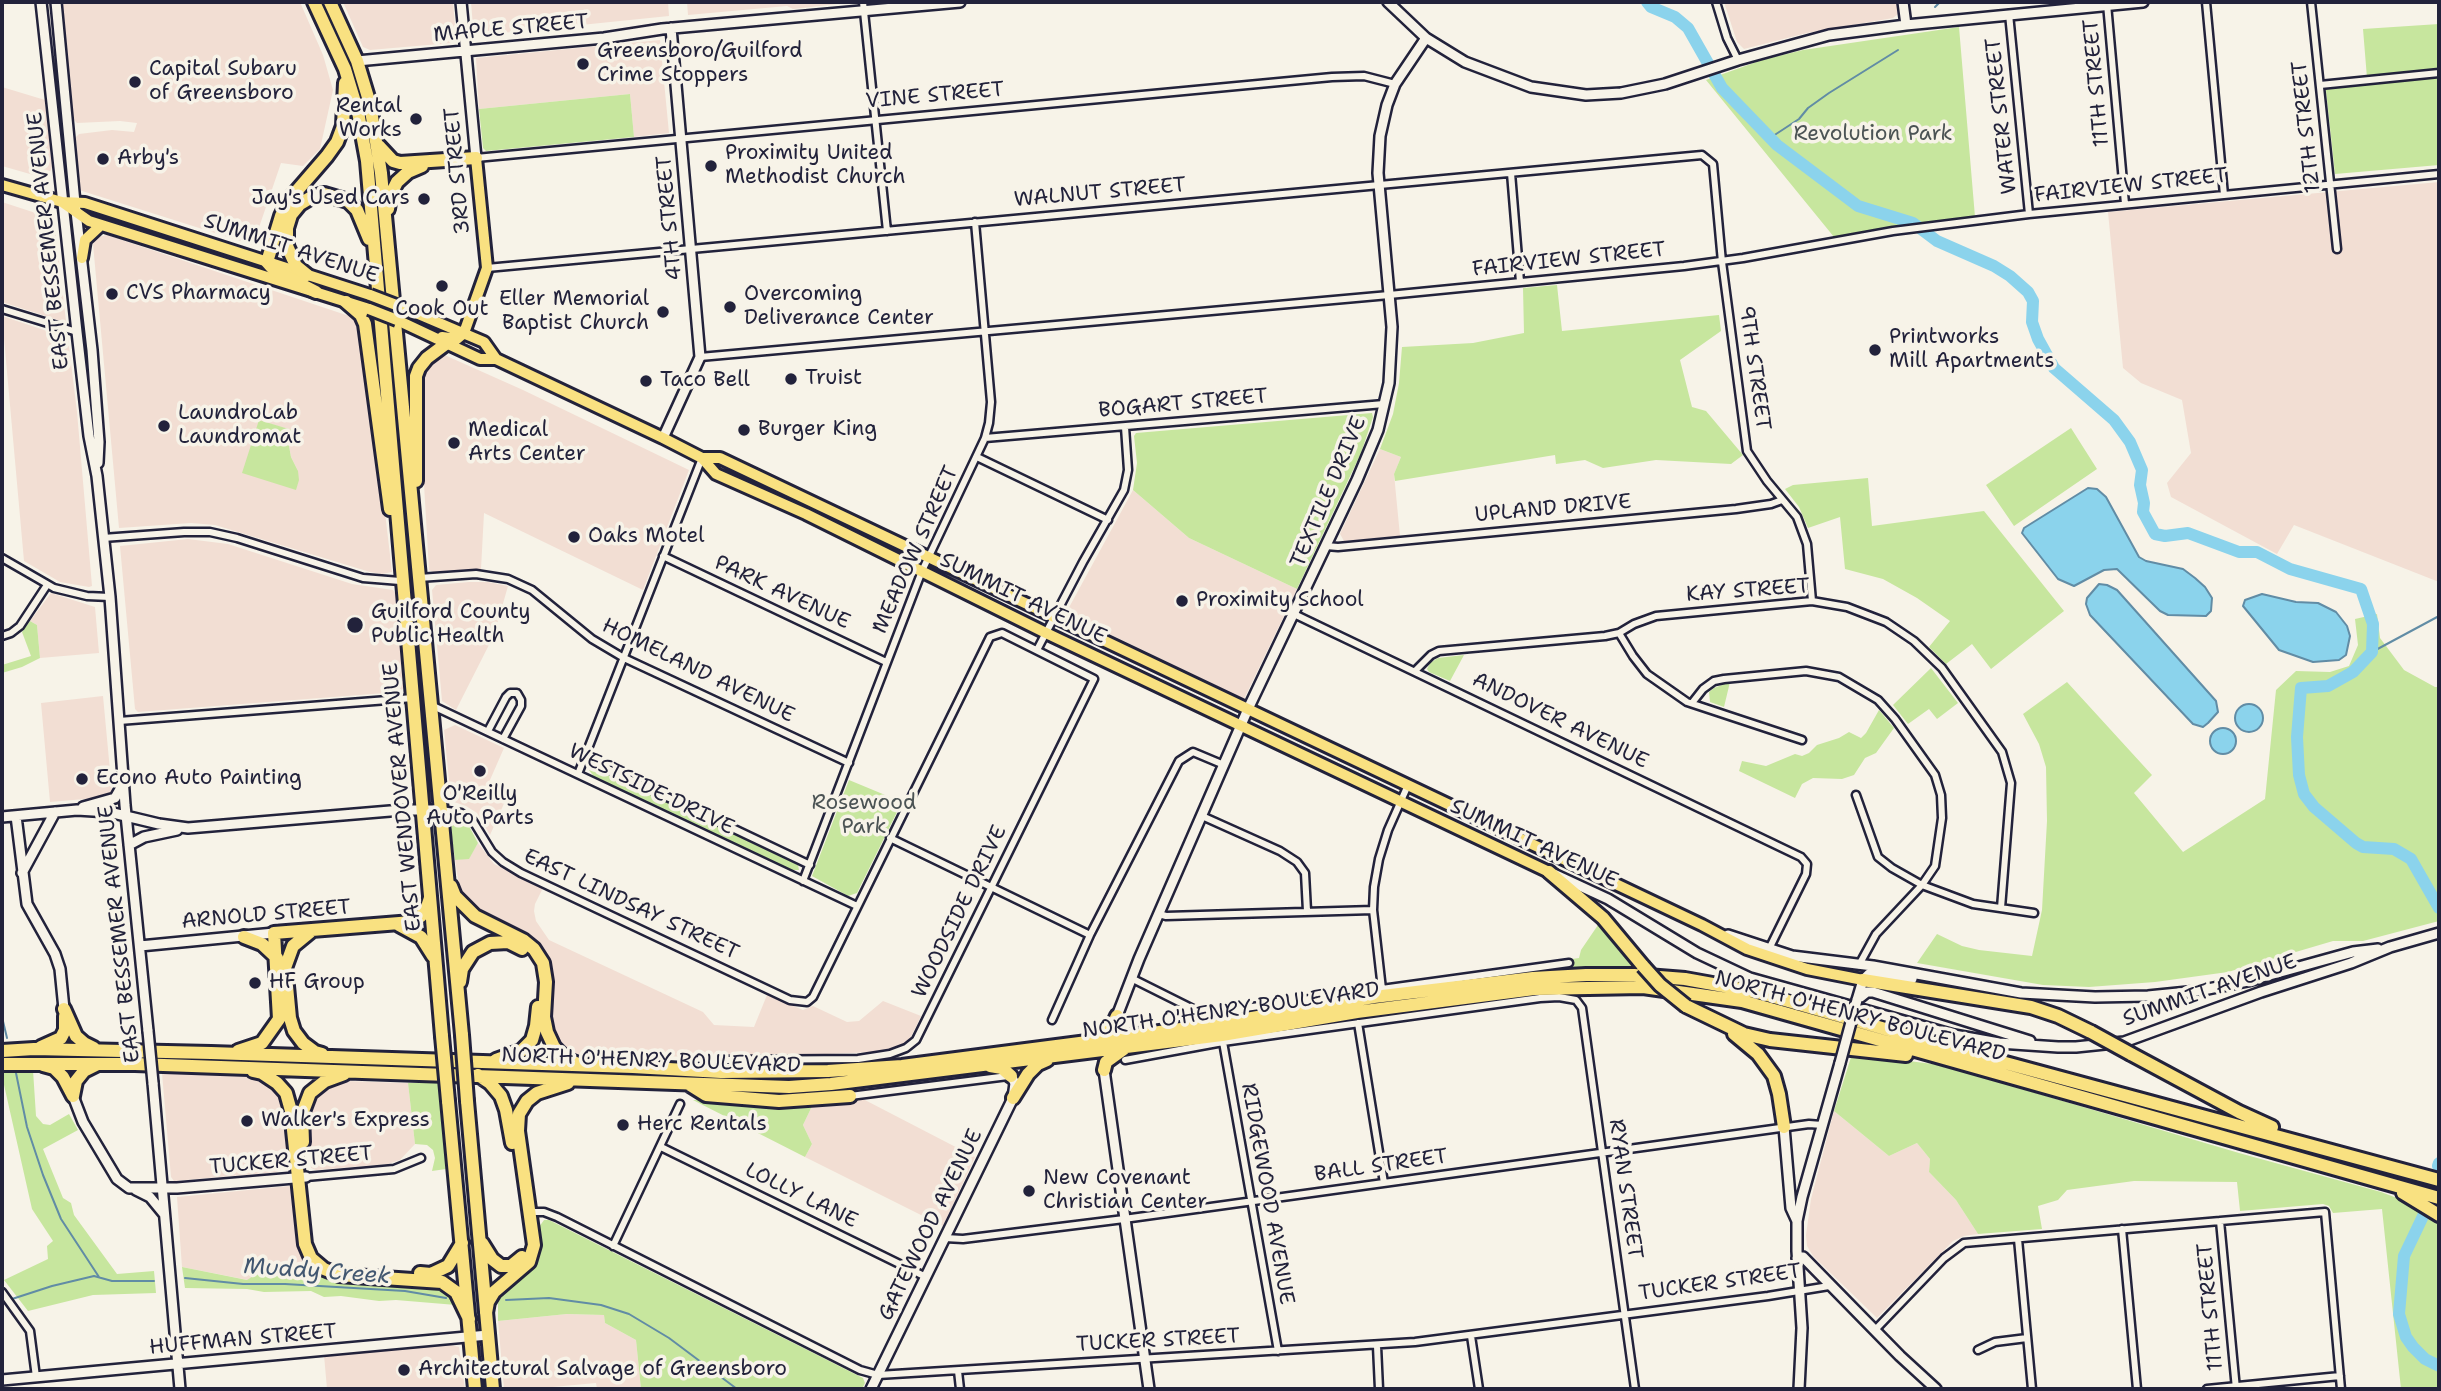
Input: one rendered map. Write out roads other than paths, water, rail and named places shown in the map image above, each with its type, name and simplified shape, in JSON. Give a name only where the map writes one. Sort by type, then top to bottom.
[{"type":"highway","name":"EAST WENDOVER AVENUE","points":[[314,2],[345,69],[358,112],[367,161],[475,1389]]},
{"type":"highway","name":"EAST WENDOVER AVENUE","points":[[330,2],[357,61],[377,142],[493,1389]]},
{"type":"highway","points":[[333,42],[346,57],[357,61]]},
{"type":"highway","points":[[316,292],[275,271],[267,262],[281,216],[289,200],[337,142],[343,126],[345,69]]},
{"type":"highway","points":[[377,142],[393,161],[400,163],[476,158]]},
{"type":"highway","points":[[386,221],[390,196],[397,182],[408,172],[428,163]]},
{"type":"highway","points":[[307,275],[296,266],[287,246],[287,228],[291,215],[300,204],[324,194],[348,201],[358,210],[376,260]]},
{"type":"highway","points":[[346,302],[361,315],[365,324],[400,581],[404,594]]},
{"type":"highway","points":[[417,558],[416,376],[427,358],[447,343]]},
{"type":"highway","points":[[408,629],[419,673],[422,700],[431,705]]},
{"type":"highway","points":[[1549,872],[1602,918],[1660,985],[1686,1006],[1722,1025],[1770,1040],[1948,1060]]},
{"type":"highway","points":[[447,876],[455,896],[464,908],[523,940],[534,949],[543,963],[546,982],[544,1017],[547,1032],[554,1047],[566,1059],[583,1066]]},
{"type":"highway","name":"ARNOLD STREET","points":[[278,933],[412,922],[421,916],[431,894]]},
{"type":"highway","points":[[395,923],[421,937],[436,963]]},
{"type":"highway","points":[[229,1054],[261,1043],[279,1019],[281,963],[293,946],[312,930]]},
{"type":"highway","points":[[278,933],[294,1031],[303,1043],[315,1052],[339,1058]]},
{"type":"highway","points":[[244,937],[262,944],[281,963]]},
{"type":"highway","points":[[457,993],[462,969],[473,952],[490,943],[508,942],[521,948],[533,959],[538,973],[539,990],[532,1040],[521,1051],[486,1063]]},
{"type":"highway","name":"NORTH O'HENRY BOULEVARD","points":[[2,1051],[34,1056],[229,1054],[734,1073],[828,1072],[902,1066],[1095,1041],[1352,1001],[1532,978],[1586,975],[1685,979],[1757,992],[1972,1054],[2439,1180]]},
{"type":"highway","points":[[1863,980],[2031,1007],[2058,1016],[2239,1112],[2304,1142]]},
{"type":"highway","name":"NORTH O'HENRY BOULEVARD","points":[[100,1057],[235,1067],[789,1087],[1222,1035],[1357,1012],[1534,989],[1643,987],[1742,1001],[2439,1198]]},
{"type":"highway","points":[[64,1009],[65,1030],[61,1038],[34,1056],[63,1077],[73,1096]]},
{"type":"highway","points":[[64,1009],[76,1036],[100,1057],[76,1081],[73,1096]]},
{"type":"highway","points":[[1117,1016],[1121,1026],[1139,1035]]},
{"type":"highway","points":[[1095,1041],[1112,1027],[1117,1016]]},
{"type":"highway","points":[[1722,1025],[1768,1065],[1777,1085],[1784,1128]]},
{"type":"highway","points":[[1104,1070],[1106,1062],[1128,1046]]},
{"type":"highway","points":[[1081,1052],[1094,1058],[1104,1070]]},
{"type":"highway","points":[[1013,1098],[1038,1064],[1059,1055]]},
{"type":"highway","name":"NORTH O'HENRY BOULEVARD","points":[[2,1063],[34,1056]]},
{"type":"highway","points":[[983,1065],[1002,1069],[1011,1076]]},
{"type":"highway","points":[[235,1067],[262,1073],[286,1093],[292,1111],[312,1244],[318,1255],[334,1266],[431,1274],[448,1266],[462,1243]]},
{"type":"highway","points":[[365,1071],[343,1074],[325,1081],[310,1093],[302,1114],[305,1244],[317,1264],[331,1273],[442,1282],[456,1292],[469,1319]]},
{"type":"highway","points":[[478,1075],[490,1083],[501,1096],[506,1110],[534,1244],[531,1258],[524,1268],[504,1281],[494,1292],[486,1313]]},
{"type":"highway","points":[[479,1237],[497,1264],[506,1267],[518,1262],[527,1245],[519,1114],[527,1101],[537,1093],[579,1080]]},
{"type":"highway","points":[[690,1085],[706,1095],[779,1101],[850,1096]]},
{"type":"highway","points":[[2381,1182],[2439,1215]]},
{"type":"main road","name":"EAST BESSEMER AVENUE","points":[[41,2],[76,332],[89,436],[97,476],[110,597],[123,783],[180,1389]]},
{"type":"main road","name":"EAST BESSEMER AVENUE","points":[[56,2],[95,383],[99,442],[97,476]]},
{"type":"main road","name":"3RD STREET","points":[[461,2],[487,268],[464,333]]},
{"type":"main road","name":"MAPLE STREET","points":[[357,61],[604,38],[864,6],[960,2]]},
{"type":"main road","points":[[1388,2],[1426,38],[1465,62],[1531,87],[1586,95],[1621,93],[1658,86],[1821,37],[1906,24],[2107,3],[2143,2]]},
{"type":"main road","points":[[1903,2],[1906,24]]},
{"type":"main road","points":[[43,20],[59,34]]},
{"type":"main road","name":"4TH STREET","points":[[663,438],[696,371],[700,357],[671,28]]},
{"type":"main road","name":"TEXTILE DRIVE","points":[[1117,1016],[1248,709],[1378,430],[1391,360],[1392,327],[1379,185],[1380,136],[1395,84],[1426,38]]},
{"type":"main road","name":"SUMMIT AVENUE","points":[[2,185],[62,202],[101,225],[369,309],[481,359],[496,359],[702,458],[716,474],[806,514],[1046,633],[1560,875],[1608,899],[1697,953],[1750,978],[1954,1035],[1999,1043],[2076,1047],[2124,1042],[2390,947],[2436,934]]},
{"type":"main road","name":"SUMMIT AVENUE","points":[[76,208],[85,203],[370,295],[484,342],[496,359]]},
{"type":"main road","points":[[82,258],[85,240],[90,232],[101,225]]},
{"type":"main road","points":[[76,332],[86,338],[93,360]]},
{"type":"main road","points":[[429,334],[457,339],[464,333]]},
{"type":"main road","points":[[79,356],[88,378],[95,383]]},
{"type":"main road","name":"SUMMIT AVENUE","points":[[702,458],[720,458],[1702,925],[1747,949],[1807,969],[1863,980]]},
{"type":"main road","points":[[77,810],[115,798],[123,783]]},
{"type":"main road","name":"EAST LINDSAY STREET","points":[[2,817],[77,810],[126,815],[188,828],[424,809],[441,810]]},
{"type":"main road","points":[[22,873],[55,812]]},
{"type":"main road","points":[[16,816],[27,904],[55,954],[60,969],[64,1009]]},
{"type":"main road","points":[[129,845],[144,837],[188,828]]},
{"type":"main road","points":[[1534,865],[1542,849]]},
{"type":"main road","name":"SUMMIT AVENUE","points":[[1702,925],[1792,956],[1859,964],[2021,993],[2095,998],[2148,996],[2198,990],[2248,981],[2353,952],[2390,947]]},
{"type":"main road","name":"ARNOLD STREET","points":[[140,946],[278,933]]},
{"type":"main road","points":[[1799,1389],[1802,1349],[1797,1222],[1863,980],[1872,974],[1940,983],[1956,981]]},
{"type":"main road","points":[[1857,1000],[1867,992],[1873,992],[2027,1040],[2059,1047]]},
{"type":"main road","points":[[1104,1070],[1149,1389]]},
{"type":"main road","points":[[1011,1076],[1015,1083],[1013,1098]]},
{"type":"main road","points":[[73,1096],[83,1122],[117,1179],[124,1186],[150,1197],[164,1214]]},
{"type":"main road","name":"GATEWOOD AVENUE","points":[[871,1389],[1013,1098]]},
{"type":"main road","points":[[1784,1128],[1791,1208],[1797,1222]]},
{"type":"main road","name":"TUCKER STREET","points":[[134,1189],[302,1178]]},
{"type":"main road","points":[[1797,1258],[1802,1257],[1936,1389]]},
{"type":"main road","name":"HUFFMAN STREET","points":[[2,1380],[488,1335]]},
{"type":"street","points":[[1716,2],[1734,61]]},
{"type":"street","points":[[2206,2],[2224,195]]},
{"type":"street","name":"12TH STREET","points":[[2312,2],[2337,249]]},
{"type":"street","name":"11TH STREET","points":[[2107,3],[2125,204]]},
{"type":"street","points":[[864,6],[887,231]]},
{"type":"street","name":"WATER STREET","points":[[2009,14],[2029,214]]},
{"type":"street","points":[[2320,85],[2439,73]]},
{"type":"street","name":"VINE STREET","points":[[476,158],[1332,77],[1364,76],[1395,84]]},
{"type":"street","name":"WALNUT STREET","points":[[487,268],[1688,155],[1702,155],[1713,164]]},
{"type":"street","name":"9TH STREET","points":[[1713,164],[1722,262],[1747,451],[1797,517],[1807,544],[1812,601]]},
{"type":"street","points":[[1511,173],[1520,282]]},
{"type":"street","name":"FAIRVIEW STREET","points":[[700,357],[1722,262],[1907,229],[2029,214],[2439,174]]},
{"type":"street","name":"MEADOW STREET","points":[[803,881],[922,571],[985,438],[991,402],[975,222]]},
{"type":"street","points":[[2,309],[76,332]]},
{"type":"street","name":"BOGART STREET","points":[[985,438],[1384,404]]},
{"type":"street","points":[[857,906],[990,637],[1002,633],[1037,650],[1055,618],[1083,562],[1119,501],[1126,480],[1128,460],[1125,427]]},
{"type":"street","points":[[977,457],[1108,520]]},
{"type":"street","points":[[578,775],[702,458]]},
{"type":"street","name":"UPLAND DRIVE","points":[[1326,546],[1736,509],[1782,500]]},
{"type":"street","points":[[103,538],[210,532],[237,538],[349,575],[378,581],[400,581]]},
{"type":"street","name":"PARK AVENUE","points":[[663,556],[886,662]]},
{"type":"street","points":[[2,558],[47,585],[71,593],[110,597]]},
{"type":"street","name":"HOMELAND AVENUE","points":[[419,579],[476,574],[508,579],[532,590],[583,633],[624,658],[849,763]]},
{"type":"street","points":[[2,636],[11,633],[20,625],[47,585]]},
{"type":"street","name":"KAY STREET","points":[[1415,671],[1431,654],[1439,651],[1619,633],[1656,616],[1812,601],[1847,607],[1886,622],[1914,641],[1942,668],[2002,752],[2011,783],[2001,908]]},
{"type":"street","name":"ANDOVER AVENUE","points":[[1294,614],[1801,857],[1807,864],[1806,874],[1769,949]]},
{"type":"street","points":[[1619,633],[1647,674],[1692,703],[1802,740]]},
{"type":"street","name":"WOODSIDE DRIVE","points":[[723,1060],[858,1059],[890,1054],[906,1048],[916,1040],[1094,679],[1037,650]]},
{"type":"street","points":[[1692,703],[1703,689],[1714,681],[1806,671],[1839,677],[1878,701],[1895,719],[1935,775],[1941,795],[1942,818],[1935,866],[1922,885],[1882,927],[1859,964]]},
{"type":"street","points":[[488,732],[506,696],[517,693],[522,700],[521,706],[503,739]]},
{"type":"street","points":[[119,721],[413,698]]},
{"type":"street","name":"WESTSIDE DRIVE","points":[[431,705],[857,906]]},
{"type":"street","points":[[1052,1020],[1090,935],[1179,761],[1193,752],[1224,765]]},
{"type":"street","name":"WESTSIDE DRIVE","points":[[585,758],[810,865]]},
{"type":"street","points":[[1382,989],[1373,910],[1379,859],[1388,830],[1408,785]]},
{"type":"street","points":[[1856,795],[1878,857],[1892,869],[1922,885],[1973,904],[2034,913]]},
{"type":"street","name":"EAST LINDSAY STREET","points":[[441,810],[461,813],[473,821],[492,852],[521,873],[790,1000],[807,1002],[813,997],[857,906]]},
{"type":"street","points":[[1202,817],[1280,851],[1297,862],[1305,873],[1307,911]]},
{"type":"street","points":[[890,838],[1090,935]]},
{"type":"street","points":[[1159,914],[1166,916],[1373,910]]},
{"type":"street","points":[[1869,944],[1872,967]]},
{"type":"street","points":[[1132,978],[1195,1010],[1209,1013],[1569,963]]},
{"type":"street","name":"RYAN STREET","points":[[1358,1023],[1540,998],[1573,998],[1582,1008],[1635,1389]]},
{"type":"street","points":[[1125,1060],[1223,1042],[1358,1023],[1384,1183]]},
{"type":"street","name":"RIDGEWOOD AVENUE","points":[[1223,1042],[1278,1352]]},
{"type":"street","points":[[850,1096],[1011,1076]]},
{"type":"street","points":[[613,1246],[680,1104]]},
{"type":"street","name":"BALL STREET","points":[[944,1238],[963,1239],[1124,1219],[1809,1124],[1822,1125]]},
{"type":"street","name":"LOLLY LANE","points":[[661,1147],[926,1277]]},
{"type":"street","name":"TUCKER STREET","points":[[302,1178],[394,1169],[421,1158]]},
{"type":"street","name":"TUCKER STREET","points":[[527,1212],[550,1214],[860,1370],[878,1375],[1377,1346],[1471,1336],[1829,1286]]},
{"type":"street","points":[[1875,1330],[1956,1247],[1964,1243],[2325,1212],[2342,1389]]},
{"type":"street","name":"11TH STREET","points":[[2220,1221],[2236,1388]]},
{"type":"street","points":[[2122,1229],[2137,1389]]},
{"type":"street","points":[[2018,1239],[2032,1389]]},
{"type":"street","points":[[2,1292],[30,1331],[36,1377]]},
{"type":"street","points":[[1471,1336],[1479,1389]]},
{"type":"street","points":[[1978,1350],[1995,1342],[2027,1338]]},
{"type":"street","points":[[1377,1346],[1379,1389]]},
{"type":"street","points":[[958,1371],[960,1389]]},
{"type":"street","points":[[2207,1389],[2340,1376]]},
{"type":"water","points":[[2088,488],[2097,489],[2106,497],[2139,557],[2183,569],[2205,587],[2212,598],[2211,611],[2206,616],[2168,615],[2160,611],[2117,569],[2104,570],[2074,586],[2058,579],[2022,533],[2024,528]]},
{"type":"water","points":[[2099,584],[2117,590],[2216,701],[2218,712],[2203,727],[2193,724],[2090,615],[2087,598]]},
{"type":"water","points":[[2262,594],[2296,602],[2318,603],[2336,612],[2347,626],[2350,636],[2346,655],[2339,660],[2313,662],[2279,650],[2243,606],[2245,600]]},
{"type":"water","points":[[2249,704],[2259,708],[2263,718],[2259,728],[2249,732],[2239,728],[2235,718],[2239,708]]},
{"type":"water","points":[[2223,728],[2232,732],[2236,741],[2232,750],[2223,754],[2214,750],[2210,741],[2214,732]]},
{"type":"waterway","points":[[1647,2],[1651,7],[1675,17],[1688,28],[1722,88],[1777,145],[1858,206],[1913,223],[1937,241],[1994,266],[2028,292],[2033,301],[2032,322],[2054,368],[2114,420],[2130,442],[2142,470],[2140,485],[2143,512],[2155,534],[2165,536],[2188,533],[2239,552],[2257,552],[2290,569],[2361,589],[2373,624],[2372,652],[2353,672],[2328,686],[2301,688],[2297,737],[2299,775],[2304,794],[2314,807],[2356,843],[2363,847],[2394,849],[2411,859],[2439,908]]},
{"type":"waterway","points":[[1935,7],[1940,2]]},
{"type":"waterway","points":[[1770,138],[1799,119],[1808,108],[1829,93],[1898,50]]},
{"type":"waterway","points":[[2372,652],[2439,616]]},
{"type":"waterway","name":"Muddy Creek","points":[[2,1017],[7,1038]]},
{"type":"waterway","name":"Muddy Creek","points":[[16,1073],[27,1127],[43,1175],[61,1219],[99,1277]]},
{"type":"waterway","points":[[2425,1212],[2404,1256],[2399,1314],[2406,1337],[2413,1347],[2425,1359],[2439,1366]]},
{"type":"waterway","points":[[12,1299],[94,1276],[112,1281],[154,1281]]},
{"type":"waterway","name":"Muddy Creek","points":[[185,1278],[243,1284],[405,1291],[446,1298]]},
{"type":"waterway","name":"Muddy Creek","points":[[506,1300],[549,1298],[601,1305],[629,1314],[669,1338],[737,1389]]},
{"type":"place","name":"Greensboro/Guilford Crime Stoppers","points":[[583,64]]},
{"type":"place","name":"Capital Subaru of Greensboro","points":[[135,82]]},
{"type":"place","name":"Rental Works","points":[[416,119]]},
{"type":"place","name":"Arby's","points":[[103,159]]},
{"type":"place","name":"Proximity United Methodist Church","points":[[711,166]]},
{"type":"place","name":"Jay's Used Cars","points":[[424,199]]},
{"type":"place","name":"Cook Out","points":[[442,286]]},
{"type":"place","name":"CVS Pharmacy","points":[[112,294]]},
{"type":"place","name":"Overcoming Deliverance Center","points":[[730,307]]},
{"type":"place","name":"Eller Memorial Baptist Church","points":[[663,312]]},
{"type":"place","name":"Printworks Mill Apartments","points":[[1875,350]]},
{"type":"place","name":"Truist","points":[[791,379]]},
{"type":"place","name":"Taco Bell","points":[[646,381]]},
{"type":"place","name":"LaundroLab Laundromat","points":[[164,426]]},
{"type":"place","name":"Burger King","points":[[744,430]]},
{"type":"place","name":"Medical Arts Center","points":[[454,443]]},
{"type":"place","name":"Oaks Motel","points":[[574,537]]},
{"type":"place","name":"Proximity School","points":[[1182,601]]},
{"type":"place","name":"Guilford County Public Health","points":[[355,625]]},
{"type":"place","name":"O'Reilly Auto Parts","points":[[480,771]]},
{"type":"place","name":"Econo Auto Painting","points":[[82,779]]},
{"type":"place","name":"HF Group","points":[[255,983]]},
{"type":"place","name":"Walker's Express","points":[[247,1121]]},
{"type":"place","name":"Herc Rentals","points":[[623,1125]]},
{"type":"place","name":"New Covenant Christian Center","points":[[1029,1191]]},
{"type":"place","name":"Architectural Salvage of Greensboro","points":[[404,1370]]},
{"type":"park label","name":"Revolution Park","points":[[1873,135]]},
{"type":"park label","name":"Rosewood Park","points":[[864,816]]}]
